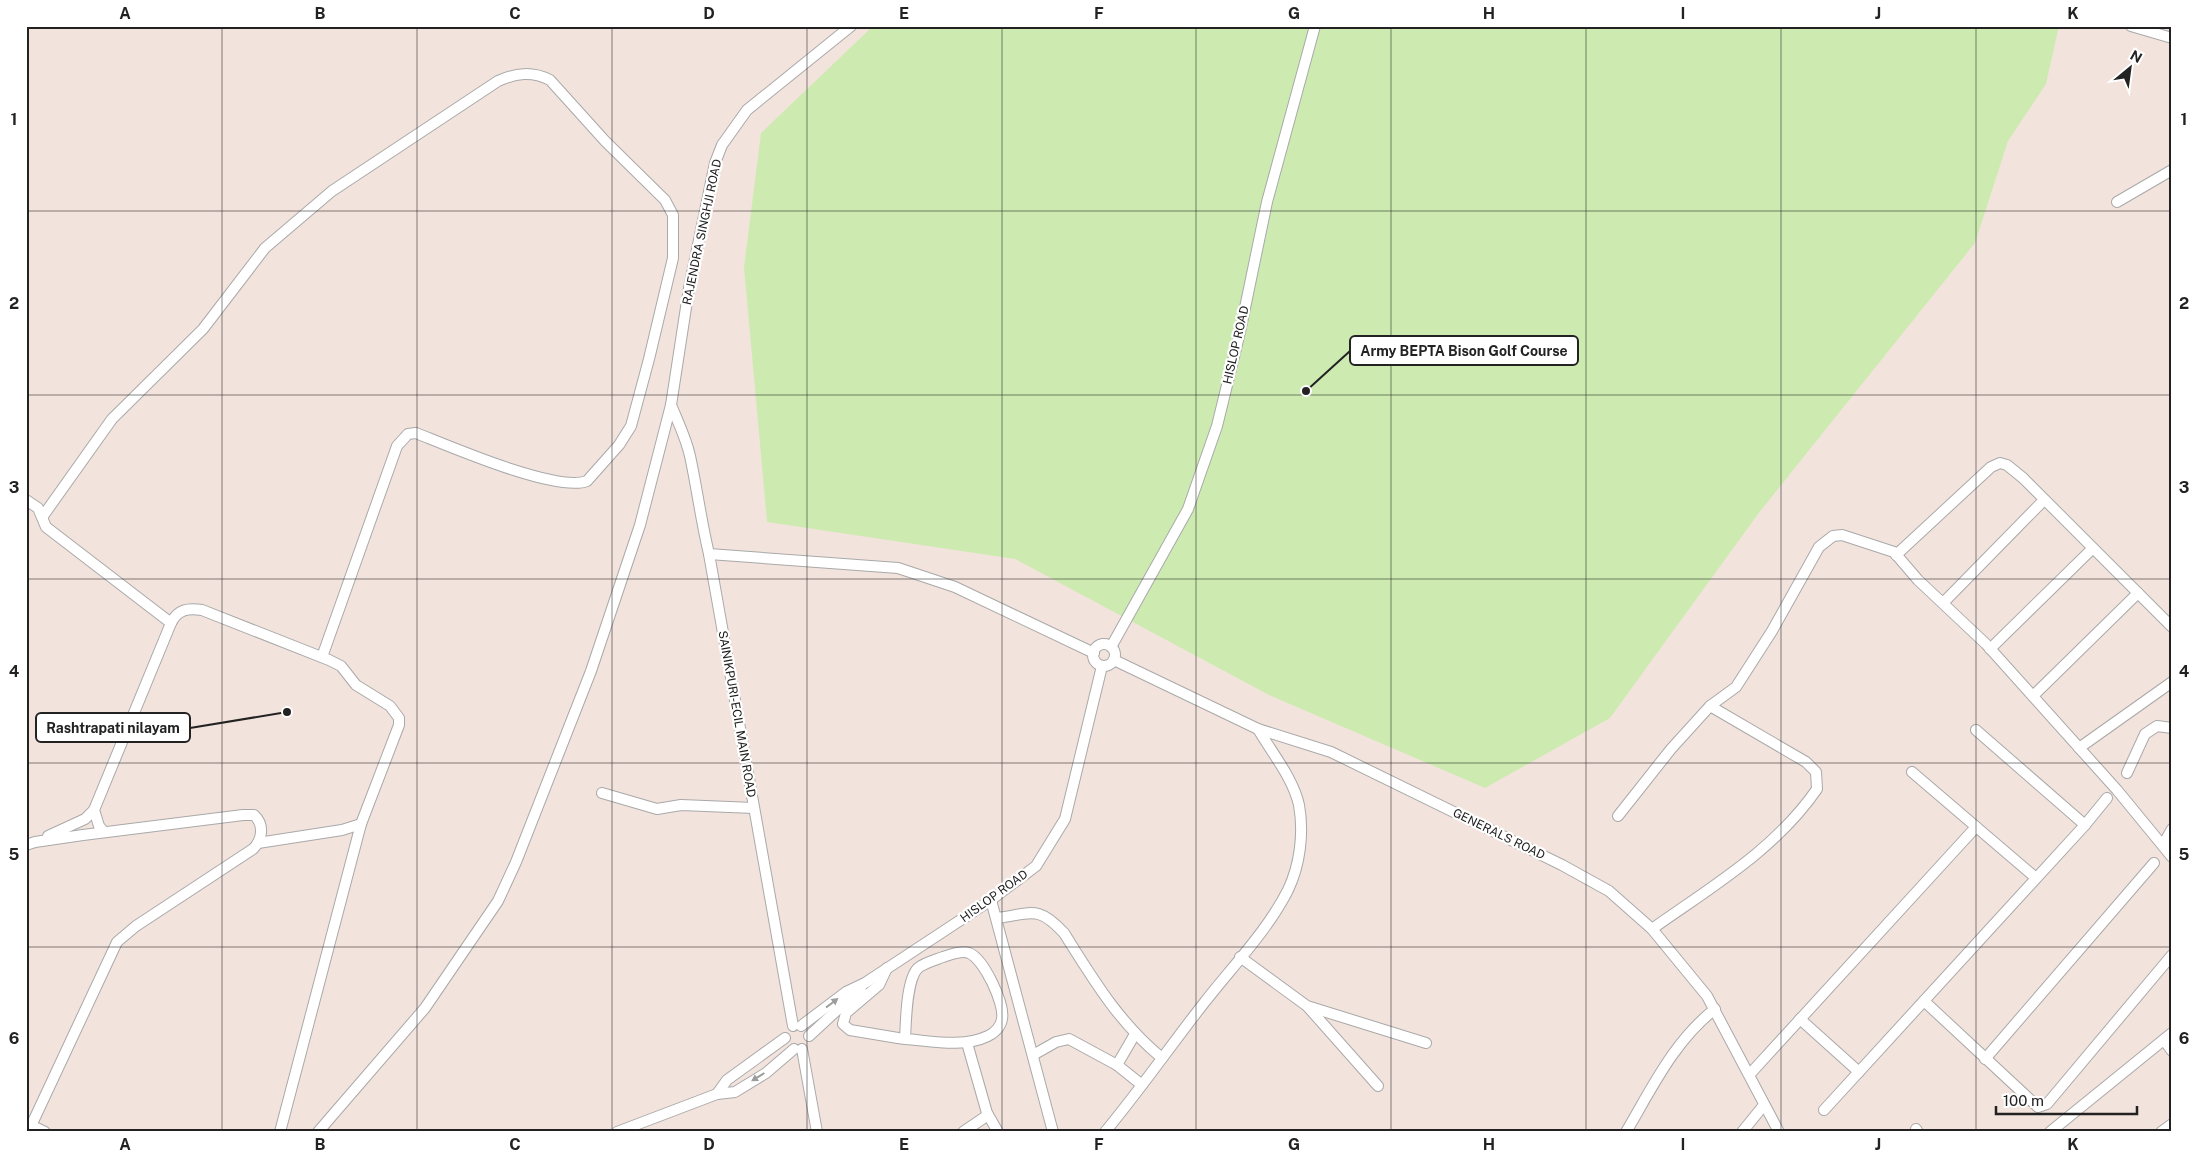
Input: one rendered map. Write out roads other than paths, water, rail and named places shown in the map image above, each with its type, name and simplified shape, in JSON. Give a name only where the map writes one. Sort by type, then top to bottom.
[{"type":"street","name":"RAJENDRA SINGHJI ROAD","points":[[318,1132],[425,1008],[498,902],[516,862],[591,671],[640,525],[671,405],[689,288],[715,163],[722,145],[747,110],[852,26]]},
{"type":"street","name":"HISLOP ROAD","points":[[1111,647],[1188,509],[1217,426],[1240,332],[1267,202],[1315,26]]},
{"type":"street","points":[[2134,27],[2172,38]]},
{"type":"street","points":[[43,516],[112,419],[203,329],[256,258],[277,237],[357,174],[498,81],[509,76],[526,73],[540,75],[550,80],[606,141],[665,200],[674,215],[672,258],[650,359],[631,426],[619,445],[586,481],[580,484],[566,483],[516,470],[462,452],[416,433],[408,434],[397,446],[322,657]]},
{"type":"street","points":[[2117,202],[2172,170]]},
{"type":"street","name":"SAINIKPURI-ECIL MAIN ROAD","points":[[671,405],[684,435],[690,456],[754,808],[797,1026]]},
{"type":"street","points":[[1896,555],[1991,467],[2000,463],[2007,465],[2044,500],[2172,627]]},
{"type":"street","points":[[26,500],[38,508],[43,516],[46,527],[171,623]]},
{"type":"street","points":[[1942,603],[2044,500]]},
{"type":"street","points":[[1618,816],[1671,749],[1710,706],[1736,687],[1772,631],[1802,575],[1824,542],[1833,536],[1842,535],[1878,546],[1896,555],[1918,580],[1990,648],[2172,857]]},
{"type":"street","points":[[1990,648],[2092,549]]},
{"type":"street","points":[[709,554],[905,570],[955,587],[1094,653]]},
{"type":"street","points":[[2033,696],[2138,593]]},
{"type":"street","points":[[31,843],[74,825],[85,819],[94,810],[171,623],[175,616],[186,609],[202,610],[341,666],[356,685],[390,706],[399,718],[399,725],[361,824],[280,1132]]},
{"type":"street","points":[[1101,645],[1111,647],[1115,653],[1114,660],[1109,665],[1102,666],[1095,661],[1094,653],[1101,645]]},
{"type":"street","name":"GENERALS ROAD","points":[[1114,660],[1258,729],[1331,752],[1562,865],[1609,891],[1652,929],[1707,996],[1780,1132]]},
{"type":"street","name":"HISLOP ROAD","points":[[797,1026],[846,992],[865,983],[992,900],[1036,866],[1065,819],[1102,666]]},
{"type":"street","points":[[2079,748],[2172,682]]},
{"type":"street","points":[[1652,929],[1756,856],[1790,824],[1817,790],[1816,772],[1806,762],[1710,706]]},
{"type":"street","points":[[2127,773],[2145,734],[2157,726],[2172,728]]},
{"type":"street","points":[[1106,1132],[1240,958],[1288,890],[1296,871],[1301,831],[1294,789],[1258,729]]},
{"type":"street","points":[[1976,730],[2085,825]]},
{"type":"street","points":[[1912,772],[2036,878]]},
{"type":"street","points":[[602,793],[657,810],[680,805],[754,808]]},
{"type":"street","points":[[1824,1110],[2085,825],[2107,798]]},
{"type":"street","points":[[94,810],[99,826],[104,832]]},
{"type":"street","points":[[31,843],[252,814],[259,820],[261,826],[261,840],[236,862],[136,926],[117,942],[29,1125],[45,1132]]},
{"type":"street","points":[[258,843],[342,830],[361,824]]},
{"type":"street","points":[[1750,1074],[1976,828]]},
{"type":"street","points":[[2163,845],[2172,829]]},
{"type":"street","points":[[1985,1059],[2154,862]]},
{"type":"street","points":[[992,900],[1053,1132]]},
{"type":"street","points":[[996,918],[1026,912],[1038,912],[1057,926],[1064,933],[1097,987],[1135,1034],[1162,1058]]},
{"type":"street","points":[[887,968],[879,985],[846,1013],[843,1024],[850,1030],[905,1039],[967,1043],[989,1036],[996,1031],[1002,1018],[998,996],[985,969],[969,953],[964,952],[940,958],[918,968],[908,997],[905,1039]]},
{"type":"street","points":[[1924,1001],[2038,1106],[2047,1104],[2172,955]]},
{"type":"street","points":[[1240,958],[1307,1006],[1378,1086]]},
{"type":"street","points":[[617,1132],[717,1094],[735,1092],[808,1044],[809,1036],[865,983]]},
{"type":"street","points":[[1307,1006],[1426,1043]]},
{"type":"street","points":[[1626,1132],[1674,1050],[1699,1022],[1715,1010]]},
{"type":"street","points":[[1800,1019],[1859,1072]]},
{"type":"street","points":[[798,1049],[788,1046],[785,1038],[787,1031],[797,1026],[809,1036]]},
{"type":"street","points":[[1117,1065],[1135,1034]]},
{"type":"street","points":[[2050,1132],[2168,1036],[2172,1051]]},
{"type":"street","points":[[717,1094],[727,1080],[785,1038]]},
{"type":"street","points":[[1033,1055],[1056,1042],[1069,1039],[1117,1065],[1142,1085]]},
{"type":"street","points":[[967,1043],[988,1115],[998,1132]]},
{"type":"street","points":[[798,1049],[817,1132]]},
{"type":"street","points":[[1742,1132],[1764,1105]]},
{"type":"street","points":[[963,1132],[988,1115]]},
{"type":"street","points":[[2161,1132],[2172,1124]]},
{"type":"place","name":"Army BEPTA Bison Golf Course","points":[[1306,391]]},
{"type":"place","name":"Rashtrapati nilayam","points":[[287,712]]}]
